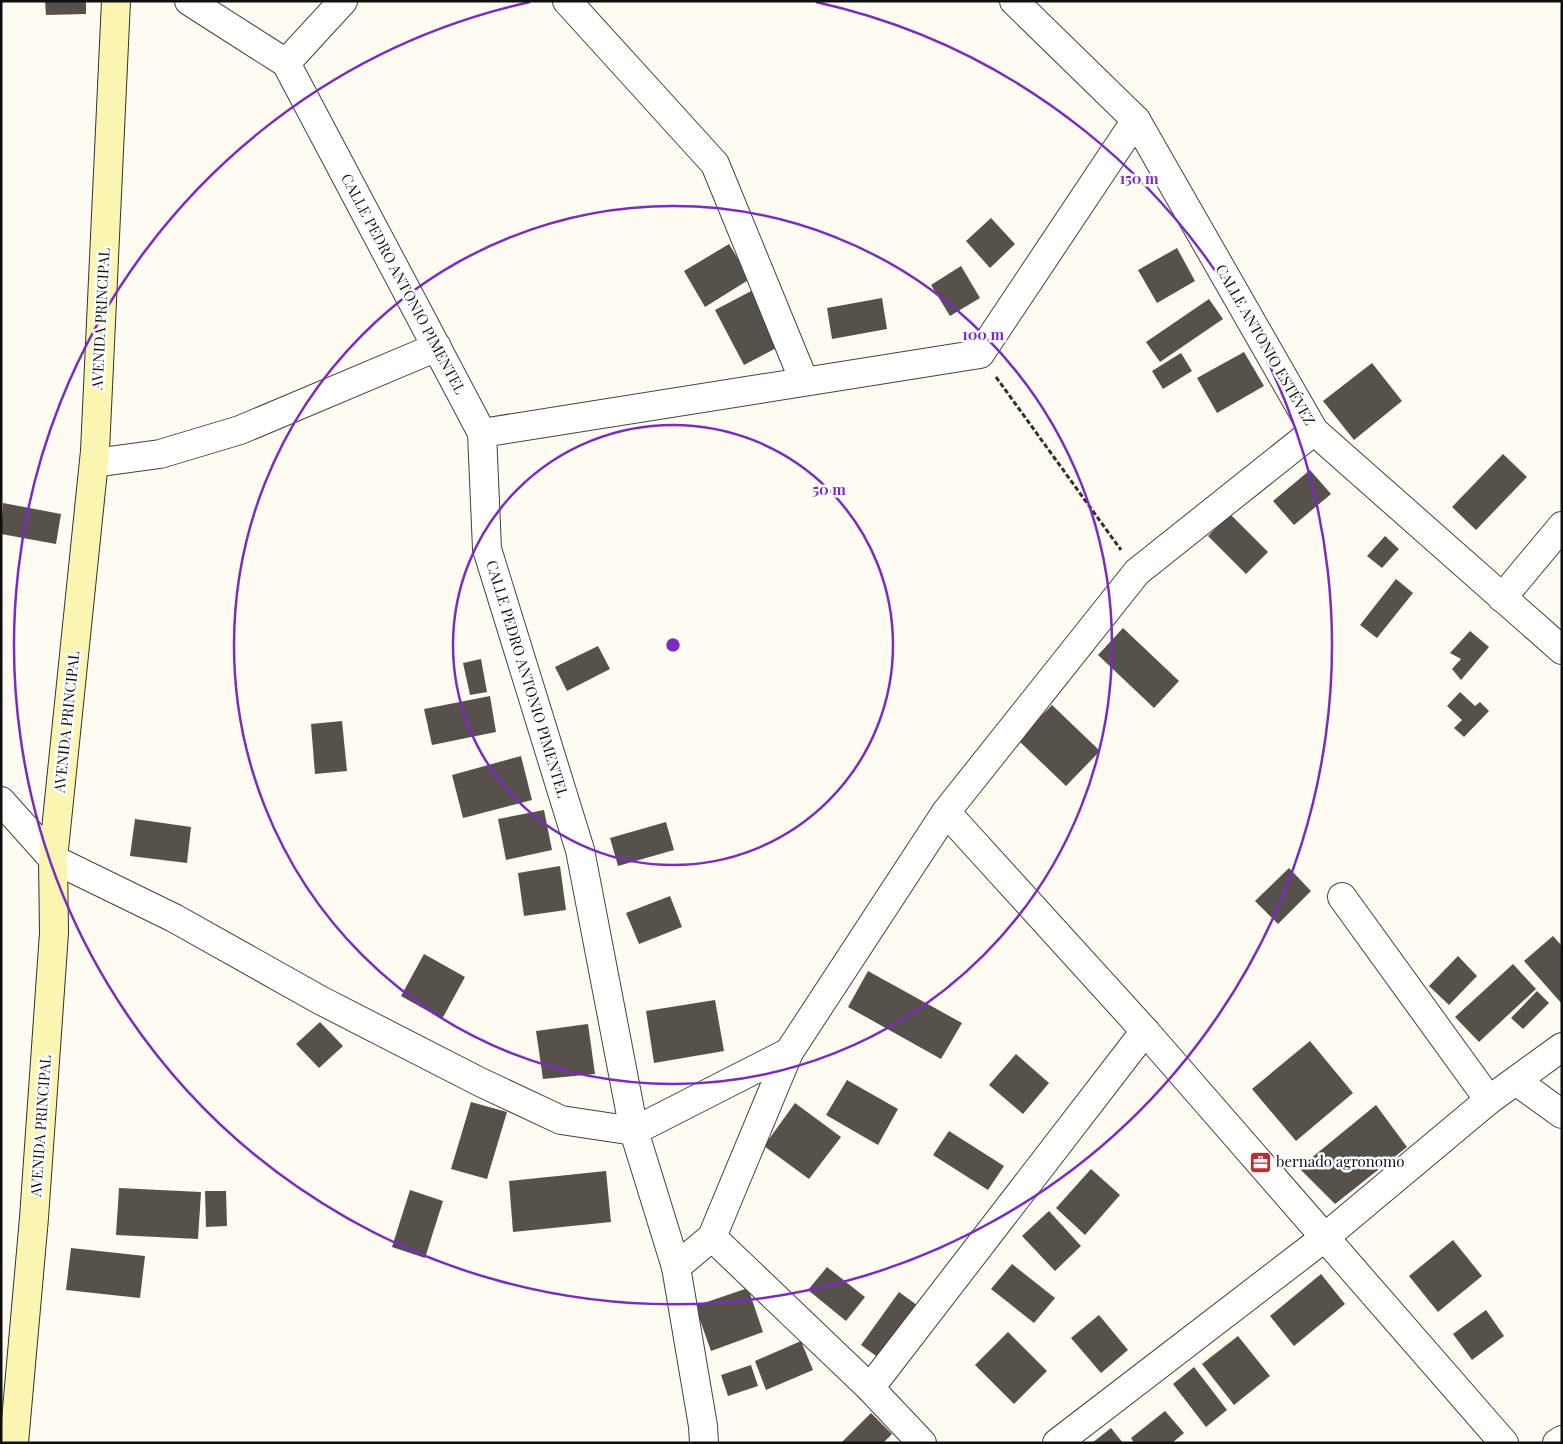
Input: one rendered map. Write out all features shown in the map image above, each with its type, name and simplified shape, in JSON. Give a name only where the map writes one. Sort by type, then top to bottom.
[{"type":"main road","name":"AVENIDA PRINCIPAL","points":[[14,1443],[34,1218],[54,933],[53,859],[94,462],[116,1]]},
{"type":"street","name":"CALLE PEDRO ANTONIO PIMENTEL","points":[[189,1],[286,64],[482,433],[487,549],[580,850],[634,1131],[676,1266],[703,1426],[704,1443]]},
{"type":"street","points":[[286,64],[343,1]]},
{"type":"street","points":[[567,1],[715,164],[804,381]]},
{"type":"street","name":"CALLE ANTONIO ESTÉVEZ","points":[[1014,1],[1136,120],[1314,430],[1562,650]]},
{"type":"street","points":[[482,433],[980,354],[1136,120]]},
{"type":"street","points":[[94,462],[160,454],[240,430],[437,347]]},
{"type":"street","points":[[676,1266],[712,1238],[789,1052],[946,812],[1137,572],[1314,430]]},
{"type":"street","points":[[1502,598],[1562,526]]},
{"type":"street","points":[[1,800],[53,859],[174,918],[320,1000],[561,1120],[634,1131],[789,1052]]},
{"type":"street","points":[[946,812],[1145,1031],[1504,1443]]},
{"type":"street","points":[[1342,897],[1489,1100]]},
{"type":"street","points":[[870,1388],[1145,1031]]},
{"type":"street","points":[[1057,1443],[1324,1238],[1489,1100],[1562,1047]]},
{"type":"street","points":[[1516,1081],[1562,1114]]},
{"type":"street","points":[[712,1238],[870,1388],[922,1443]]},
{"type":"street","points":[[1557,1443],[1562,1440]]},
{"type":"path","points":[[980,354],[1137,572]]},
{"type":"building","points":[[45,1],[86,1],[86,14],[46,15]]},
{"type":"building","points":[[991,218],[1015,244],[990,268],[966,241]]},
{"type":"building","points":[[729,244],[750,279],[705,307],[684,271]]},
{"type":"building","points":[[1177,248],[1195,281],[1157,303],[1138,270]]},
{"type":"building","points":[[961,266],[980,298],[950,316],[931,285]]},
{"type":"building","points":[[755,289],[784,344],[744,365],[715,310]]},
{"type":"building","points":[[882,298],[887,329],[832,339],[827,308]]},
{"type":"building","points":[[1209,299],[1223,319],[1160,362],[1146,342]]},
{"type":"building","points":[[1244,352],[1264,386],[1217,413],[1197,378]]},
{"type":"building","points":[[1181,353],[1192,371],[1163,389],[1152,371]]},
{"type":"building","points":[[1372,363],[1402,401],[1354,440],[1323,401]]},
{"type":"building","points":[[1503,454],[1527,477],[1476,530],[1452,507]]},
{"type":"building","points":[[1310,470],[1331,494],[1294,525],[1273,501]]},
{"type":"building","points":[[3,503],[61,514],[56,544],[1,534]]},
{"type":"building","points":[[1230,514],[1268,552],[1246,574],[1208,536]]},
{"type":"building","points":[[1385,536],[1399,549],[1382,568],[1367,556]]},
{"type":"building","points":[[1396,579],[1413,593],[1377,638],[1360,625]]},
{"type":"building","points":[[1123,628],[1179,681],[1154,708],[1098,655]]},
{"type":"building","points":[[1470,631],[1489,647],[1461,680],[1452,669],[1461,659],[1450,653]]},
{"type":"building","points":[[598,646],[610,669],[567,691],[555,667]]},
{"type":"building","points":[[481,659],[487,692],[470,695],[463,663]]},
{"type":"building","points":[[1460,692],[1475,706],[1480,702],[1489,711],[1464,737],[1454,728],[1462,720],[1447,706]]},
{"type":"building","points":[[490,696],[496,732],[432,745],[424,709]]},
{"type":"building","points":[[1052,705],[1100,751],[1066,786],[1018,740]]},
{"type":"building","points":[[342,721],[347,771],[315,774],[311,724]]},
{"type":"building","points":[[521,756],[532,800],[463,818],[452,775]]},
{"type":"building","points":[[544,810],[552,850],[506,860],[498,819]]},
{"type":"building","points":[[135,819],[191,827],[187,863],[130,856]]},
{"type":"building","points":[[666,822],[674,850],[618,866],[610,838]]},
{"type":"building","points":[[560,866],[566,910],[524,916],[518,873]]},
{"type":"building","points":[[1289,868],[1311,891],[1278,924],[1255,901]]},
{"type":"building","points":[[670,896],[682,927],[639,944],[626,913]]},
{"type":"building","points":[[1553,936],[1562,946],[1562,1004],[1524,961]]},
{"type":"building","points":[[424,954],[465,977],[442,1019],[401,996]]},
{"type":"building","points":[[1458,956],[1477,976],[1449,1005],[1429,986]]},
{"type":"building","points":[[1513,964],[1536,989],[1479,1042],[1455,1017]]},
{"type":"building","points":[[868,971],[962,1023],[941,1059],[848,1007]]},
{"type":"building","points":[[1537,991],[1549,1003],[1523,1029],[1511,1018]]},
{"type":"building","points":[[715,1000],[724,1051],[654,1063],[646,1011]]},
{"type":"building","points":[[320,1022],[343,1046],[319,1068],[296,1044]]},
{"type":"building","points":[[588,1024],[595,1074],[543,1079],[536,1031]]},
{"type":"building","points":[[1310,1041],[1353,1093],[1296,1141],[1252,1089]]},
{"type":"building","points":[[1016,1054],[1049,1083],[1023,1114],[989,1085]]},
{"type":"building","points":[[847,1080],[898,1109],[878,1145],[826,1115]]},
{"type":"building","points":[[471,1102],[507,1112],[487,1179],[451,1169]]},
{"type":"building","points":[[795,1103],[841,1137],[809,1179],[764,1146]]},
{"type":"building","points":[[1376,1105],[1407,1147],[1335,1204],[1299,1168]]},
{"type":"building","points":[[949,1131],[1004,1166],[988,1190],[933,1155]]},
{"type":"building","points":[[1091,1169],[1120,1195],[1085,1235],[1056,1208]]},
{"type":"building","points":[[606,1171],[611,1222],[513,1232],[509,1181]]},
{"type":"building","points":[[119,1188],[201,1192],[198,1239],[116,1235]]},
{"type":"building","points":[[410,1190],[443,1201],[425,1258],[392,1247]]},
{"type":"building","points":[[205,1191],[226,1191],[227,1226],[206,1227]]},
{"type":"building","points":[[1049,1211],[1081,1246],[1055,1271],[1022,1236]]},
{"type":"building","points":[[1453,1240],[1482,1276],[1438,1312],[1409,1276]]},
{"type":"building","points":[[71,1248],[145,1256],[140,1298],[66,1290]]},
{"type":"building","points":[[1012,1264],[1055,1298],[1034,1323],[991,1289]]},
{"type":"building","points":[[827,1267],[865,1297],[846,1321],[808,1290]]},
{"type":"building","points":[[1321,1274],[1345,1304],[1294,1346],[1270,1316]]},
{"type":"building","points":[[748,1288],[763,1332],[711,1351],[695,1306]]},
{"type":"building","points":[[899,1292],[921,1308],[883,1361],[861,1345]]},
{"type":"building","points":[[1486,1310],[1504,1336],[1472,1360],[1453,1334]]},
{"type":"building","points":[[1099,1315],[1128,1350],[1101,1373],[1071,1338]]},
{"type":"building","points":[[1008,1332],[1047,1371],[1014,1404],[975,1365]]},
{"type":"building","points":[[1238,1336],[1270,1376],[1234,1405],[1202,1364]]},
{"type":"building","points":[[801,1341],[813,1370],[766,1390],[755,1361]]},
{"type":"building","points":[[751,1365],[758,1386],[728,1396],[721,1375]]},
{"type":"building","points":[[1194,1367],[1227,1410],[1206,1427],[1173,1384]]},
{"type":"building","points":[[1165,1411],[1184,1433],[1172,1443],[1134,1443],[1131,1438]]},
{"type":"building","points":[[871,1413],[892,1434],[883,1443],[841,1443]]},
{"type":"building","points":[[1111,1428],[1123,1443],[1092,1443]]},
{"type":"place","name":"bernado agronomo","points":[[1260,1162]]}]
